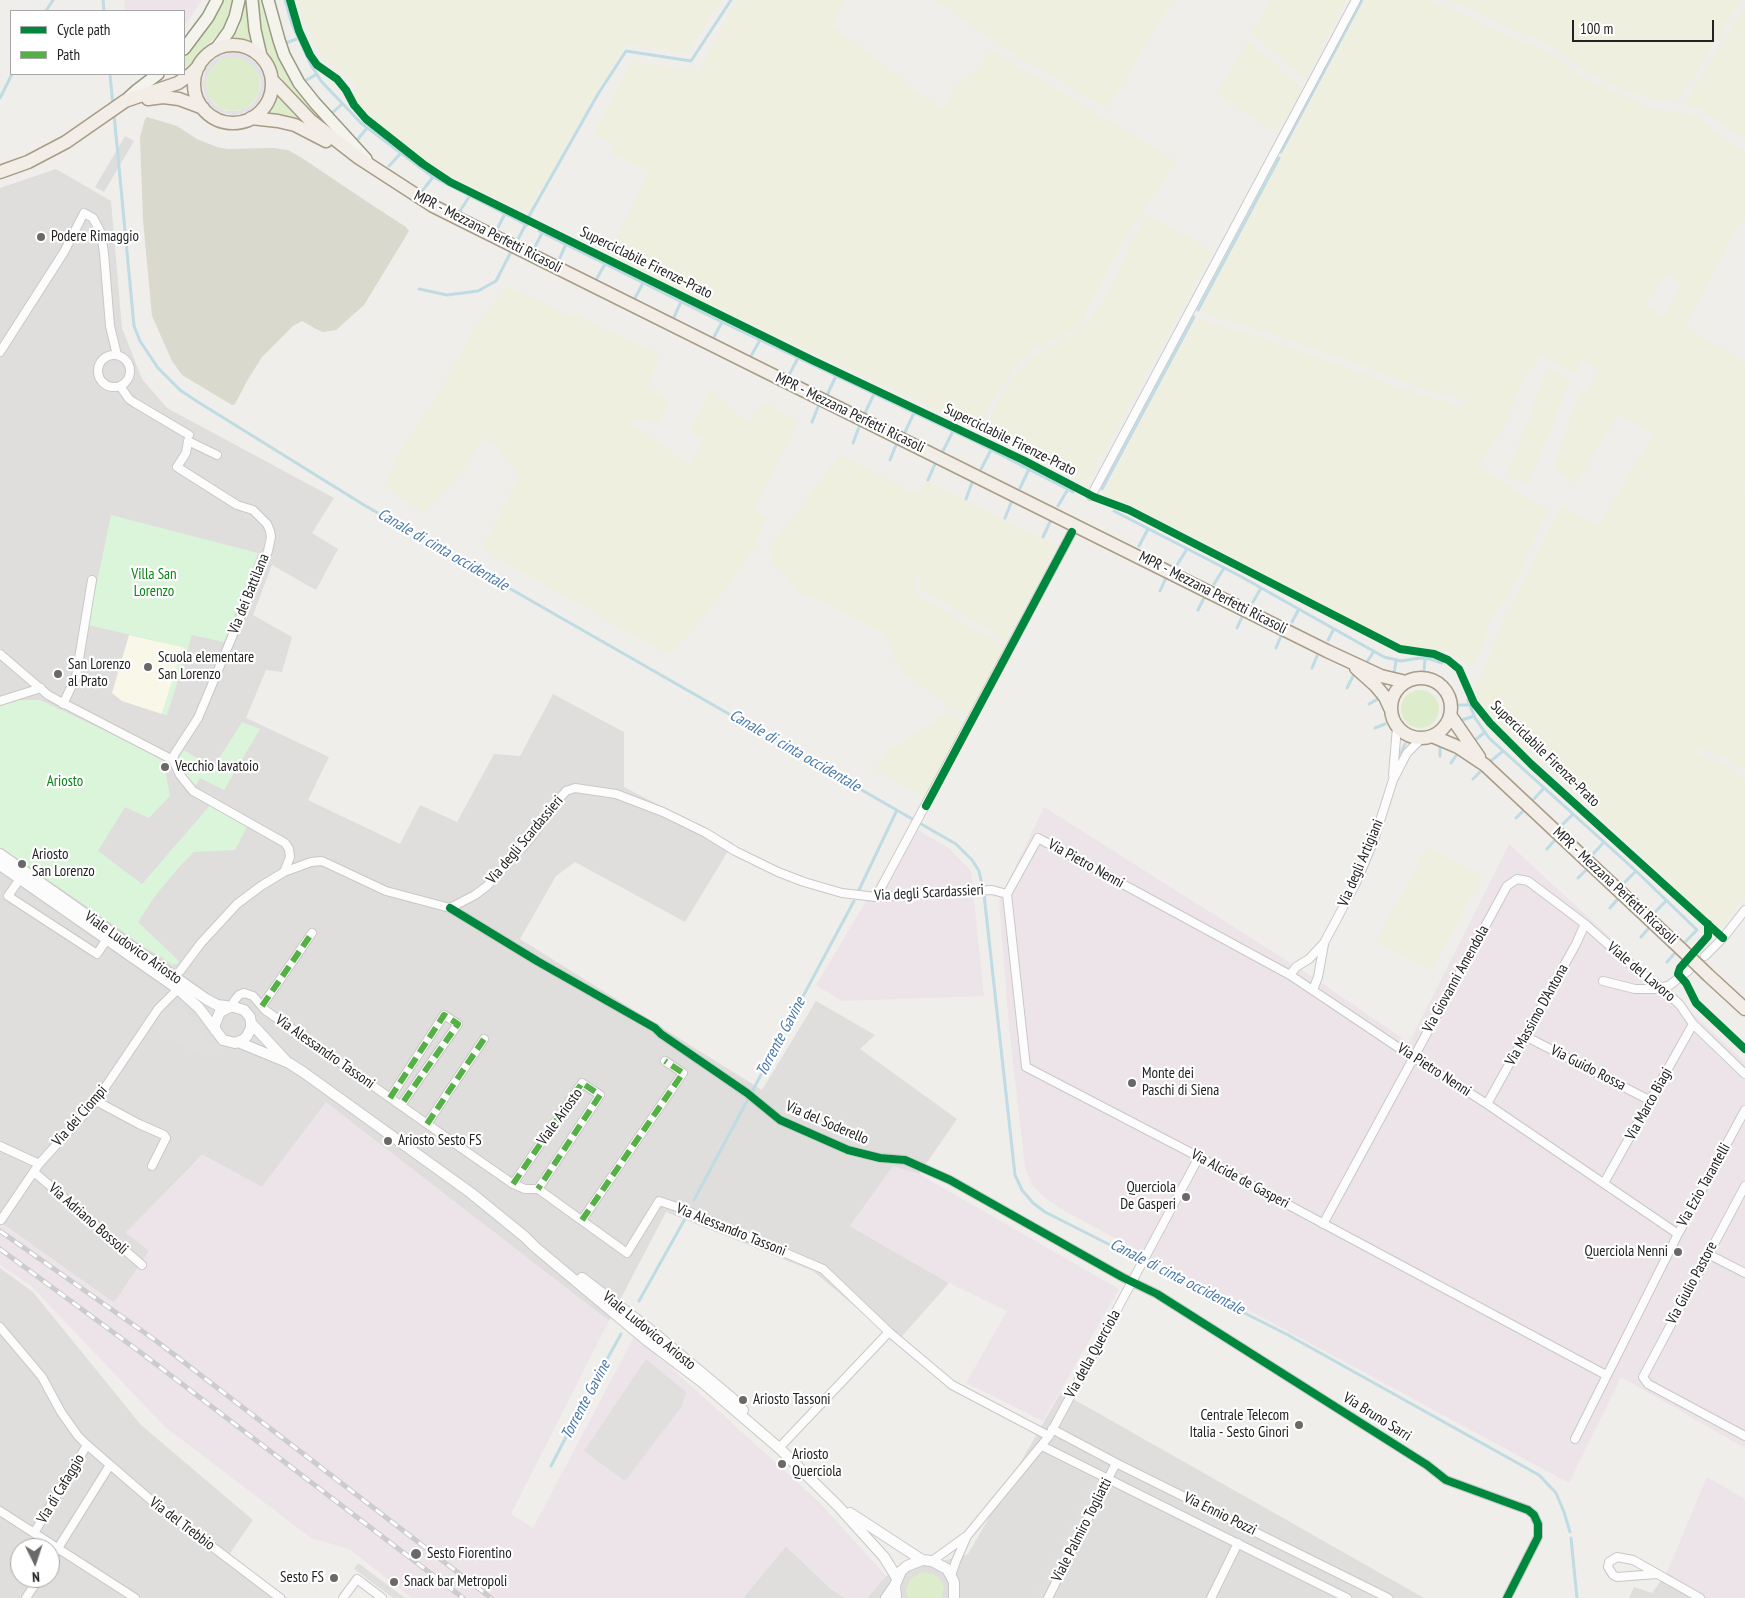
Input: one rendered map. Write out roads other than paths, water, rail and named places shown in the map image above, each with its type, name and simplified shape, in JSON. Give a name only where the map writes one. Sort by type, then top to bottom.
[{"type":"main road","points":[[185,48],[208,17],[217,0]]},
{"type":"main road","points":[[216,49],[229,31],[239,0]]},
{"type":"main road","points":[[252,0],[255,30],[261,56]]},
{"type":"main road","points":[[268,0],[273,25],[284,54],[306,92],[372,166]]},
{"type":"main road","points":[[236,45],[250,48],[261,56],[269,67],[272,80],[271,93],[266,105],[251,118],[238,122],[225,121],[213,116],[203,108],[179,99],[163,97],[123,102],[178,84],[191,74],[208,54],[223,46],[236,45]]},
{"type":"main road","points":[[199,66],[194,84],[197,97],[203,108]]},
{"type":"main road","points":[[0,172],[28,162],[66,142],[123,102],[157,75]]},
{"type":"main road","name":"MPR - Mezzana Perfetti Ricasoli","points":[[272,80],[310,120],[359,158]]},
{"type":"main road","name":"MPR - Mezzana Perfetti Ricasoli","points":[[251,118],[295,125],[359,158],[433,206],[1346,660],[1381,676],[1406,682]]},
{"type":"main road","name":"MPR - Mezzana Perfetti Ricasoli","points":[[1346,660],[1376,686],[1385,697],[1390,708]]},
{"type":"main road","points":[[1422,678],[1437,683],[1447,694],[1451,704],[1450,714],[1442,730],[1426,738],[1412,737],[1403,733],[1397,727],[1391,716],[1390,708],[1395,693],[1406,682],[1422,678]]},
{"type":"main road","name":"MPR - Mezzana Perfetti Ricasoli","points":[[1450,714],[1485,765]]},
{"type":"main road","name":"MPR - Mezzana Perfetti Ricasoli","points":[[1426,738],[1458,747],[1485,765],[1745,1009]]},
{"type":"street","points":[[1091,496],[1356,0]]},
{"type":"street","points":[[0,352],[64,252],[84,213],[93,218],[101,233],[110,326],[117,355]]},
{"type":"street","points":[[117,355],[126,360],[131,370],[128,380],[120,386],[114,387],[104,384],[101,380],[98,370],[106,356],[117,355]]},
{"type":"street","points":[[120,386],[122,392],[135,403],[189,435]]},
{"type":"street","name":"Via dei Battilana","points":[[173,760],[174,754],[198,718],[268,551],[270,531],[267,524],[253,510],[237,505],[177,467],[186,453],[188,441],[217,455]]},
{"type":"street","points":[[876,897],[1072,532]]},
{"type":"street","points":[[63,704],[76,677],[92,580]]},
{"type":"street","points":[[0,654],[63,704],[173,760],[180,775],[194,791],[286,843],[290,857],[284,872]]},
{"type":"street","points":[[0,700],[41,688]]},
{"type":"street","name":"Via degli Artigiani","points":[[1393,780],[1397,727]]},
{"type":"street","name":"Via degli Artigiani","points":[[1290,975],[1296,967],[1309,959],[1324,943],[1356,882],[1374,840],[1393,780],[1407,753],[1426,738]]},
{"type":"street","name":"Via degli Scardassieri","points":[[450,908],[475,895],[487,886],[528,840],[566,791],[575,788],[616,794],[663,812],[706,833],[735,851],[804,882],[842,893],[876,897],[992,890],[1007,894]]},
{"type":"street","name":"Via Pietro Nenni","points":[[1007,894],[1038,838],[1290,975],[1487,1104],[1678,1234]]},
{"type":"street","name":"Viale Ludovico Ariosto","points":[[0,854],[38,882],[178,975],[206,999],[218,1005],[239,1007],[246,1012],[252,1024],[289,1063],[399,1140],[653,1332],[733,1399],[765,1435],[838,1506],[884,1557],[896,1581]]},
{"type":"street","points":[[178,975],[201,943],[237,904],[284,872],[311,862],[322,861],[386,892],[450,908]]},
{"type":"street","name":"Viale Ludovico Ariosto","points":[[0,865],[178,989],[199,1008],[223,1040],[229,1043],[238,1042],[289,1063]]},
{"type":"street","name":"Viale Ludovico Ariosto","points":[[38,882],[21,876],[8,896],[97,954],[107,938]]},
{"type":"street","name":"Via Giovanni Amendola","points":[[1324,1224],[1507,886],[1517,879],[1528,881]]},
{"type":"street","name":"Viale del Lavoro","points":[[1528,881],[1585,924],[1636,969],[1662,988],[1680,1005],[1694,1024],[1745,1074]]},
{"type":"street","name":"Via Alcide de Gasperi","points":[[1007,894],[1026,1067],[1199,1157],[1606,1375]]},
{"type":"street","name":"Via del Soderello","points":[[450,908],[537,961],[654,1028],[746,1093],[780,1120],[848,1150],[880,1158],[906,1160],[950,1180],[1132,1283]]},
{"type":"street","points":[[1705,956],[1723,938],[1745,910]]},
{"type":"street","name":"Via Massimo D'Antona","points":[[1487,1104],[1576,944],[1585,924]]},
{"type":"street","name":"Via Alessandro Tassoni","points":[[262,1006],[312,933]]},
{"type":"street","name":"Via degli Artigiani","points":[[1313,990],[1318,977],[1324,943]]},
{"type":"street","points":[[1603,981],[1635,989],[1662,988],[1676,982],[1689,970]]},
{"type":"street","name":"Via dei Ciompi","points":[[1,1220],[39,1164],[96,1101],[158,1009],[178,989]]},
{"type":"street","name":"Via Alessandro Tassoni","points":[[231,1007],[239,995],[244,993],[252,996],[275,1017],[514,1184],[525,1189],[538,1189],[627,1253],[660,1201],[823,1269],[889,1332]]},
{"type":"street","points":[[216,1030],[216,1018],[220,1012],[231,1007]]},
{"type":"street","name":"Via Alessandro Tassoni","points":[[390,1098],[444,1015],[458,1024],[401,1105]]},
{"type":"street","points":[[238,1042],[247,1036],[252,1024]]},
{"type":"street","name":"Via Marco Biagi","points":[[1604,1183],[1694,1024]]},
{"type":"street","name":"Via Guido Rossa","points":[[1525,1036],[1650,1101]]},
{"type":"street","points":[[427,1124],[484,1039]]},
{"type":"street","points":[[582,1220],[683,1073],[665,1061]]},
{"type":"street","name":"Viale Ariosto","points":[[514,1184],[582,1084],[600,1095],[538,1189]]},
{"type":"street","points":[[96,1101],[164,1135],[166,1138],[152,1166]]},
{"type":"street","name":"Via Ezio Tarantelli","points":[[1678,1234],[1745,1110]]},
{"type":"street","points":[[0,1146],[39,1164]]},
{"type":"street","name":"Via della Querciola","points":[[954,1598],[955,1589],[951,1576],[967,1536],[1042,1446],[1051,1432],[1199,1157]]},
{"type":"street","name":"Via Adriano Bossoli","points":[[34,1172],[142,1265]]},
{"type":"street","name":"Via Giulio Pastore","points":[[1745,1186],[1644,1373],[1644,1380],[1648,1384],[1745,1436]]},
{"type":"street","points":[[1574,1439],[1678,1234]]},
{"type":"street","points":[[1708,1254],[1745,1273]]},
{"type":"street","name":"Via Bruno Sarri","points":[[1132,1283],[1157,1294],[1446,1480],[1528,1510],[1538,1524],[1538,1536],[1507,1598]]},
{"type":"street","name":"Via del Trebbio","points":[[0,1327],[42,1377],[61,1412],[87,1445],[152,1501],[280,1598]]},
{"type":"street","points":[[779,1448],[889,1332]]},
{"type":"street","name":"Via Ennio Pozzi","points":[[889,1332],[952,1385],[1116,1463],[1388,1598]]},
{"type":"street","name":"Via di Cafaggio","points":[[34,1533],[87,1445]]},
{"type":"street","name":"Via Ennio Pozzi","points":[[1042,1446],[1347,1598]]},
{"type":"street","name":"Viale Palmiro Togliatti","points":[[1048,1598],[1116,1463]]},
{"type":"street","points":[[60,1545],[110,1465]]},
{"type":"street","name":"Viale Ludovico Ariosto","points":[[838,1506],[927,1560]]},
{"type":"street","points":[[0,1511],[42,1538]]},
{"type":"street","name":"Via della Querciola","points":[[886,1598],[907,1566],[927,1560],[967,1536]]},
{"type":"street","points":[[1211,1598],[1238,1543]]},
{"type":"street","points":[[60,1549],[135,1598]]},
{"type":"street","points":[[1657,1574],[1617,1577],[1610,1571],[1609,1562],[1617,1558],[1628,1558],[1657,1574],[1700,1598]]},
{"type":"street","points":[[927,1560],[940,1564],[951,1576]]},
{"type":"street","points":[[343,1598],[356,1579],[382,1598]]},
{"type":"street","points":[[896,1581],[896,1598]]},
{"type":"waterway","points":[[47,10],[53,0]]},
{"type":"waterway","name":"Canale di cinta occidentale","points":[[103,0],[104,10]]},
{"type":"waterway","points":[[285,0],[292,24],[311,65],[321,81],[361,123],[433,177],[527,225]]},
{"type":"waterway","points":[[529,216],[598,94],[626,51],[691,61],[731,0]]},
{"type":"waterway","points":[[1281,152],[1362,0]]},
{"type":"waterway","points":[[286,43],[299,38]]},
{"type":"waterway","points":[[305,81],[317,74]]},
{"type":"waterway","points":[[0,98],[12,75]]},
{"type":"waterway","name":"Canale di cinta occidentale","points":[[110,75],[113,106]]},
{"type":"waterway","points":[[331,114],[342,104]]},
{"type":"waterway","name":"Canale di cinta occidentale","points":[[114,114],[134,326],[140,341],[158,368],[180,390],[364,505],[956,844],[972,860],[979,871],[982,885]]},
{"type":"waterway","points":[[358,139],[367,128]]},
{"type":"waterway","points":[[389,166],[400,154]]},
{"type":"waterway","points":[[1198,310],[1279,158]]},
{"type":"waterway","points":[[423,190],[433,177]]},
{"type":"waterway","points":[[460,211],[469,197]]},
{"type":"waterway","points":[[497,229],[505,214]]},
{"type":"waterway","points":[[516,243],[526,224]]},
{"type":"waterway","points":[[539,231],[722,322],[976,442],[1073,492]]},
{"type":"waterway","points":[[534,249],[542,233]]},
{"type":"waterway","points":[[559,260],[566,244]]},
{"type":"waterway","points":[[419,289],[447,295],[478,291],[496,281],[513,248]]},
{"type":"waterway","points":[[596,280],[605,264]]},
{"type":"waterway","points":[[635,298],[643,283]]},
{"type":"waterway","points":[[674,317],[681,302]]},
{"type":"waterway","points":[[1102,489],[1194,317]]},
{"type":"waterway","points":[[714,337],[722,322]]},
{"type":"waterway","points":[[751,356],[760,340]]},
{"type":"waterway","points":[[789,375],[798,358]]},
{"type":"waterway","points":[[828,393],[836,376]]},
{"type":"waterway","points":[[865,413],[874,394]]},
{"type":"waterway","points":[[812,422],[818,407]]},
{"type":"waterway","points":[[905,432],[914,413]]},
{"type":"waterway","points":[[853,443],[859,427]]},
{"type":"waterway","points":[[943,451],[953,431]]},
{"type":"waterway","points":[[890,460],[896,445]]},
{"type":"waterway","points":[[981,469],[991,450]]},
{"type":"waterway","points":[[928,480],[935,464]]},
{"type":"waterway","points":[[1020,488],[1029,469]]},
{"type":"waterway","points":[[966,499],[972,483]]},
{"type":"waterway","points":[[1058,506],[1068,489]]},
{"type":"waterway","points":[[1005,518],[1011,503]]},
{"type":"waterway","points":[[1114,511],[1240,576],[1384,657],[1401,661],[1420,658],[1430,659],[1442,663]]},
{"type":"waterway","points":[[1043,537],[1050,522]]},
{"type":"waterway","points":[[1139,546],[1148,529]]},
{"type":"waterway","points":[[1177,565],[1187,549]]},
{"type":"waterway","points":[[1214,584],[1224,568]]},
{"type":"waterway","points":[[1160,591],[1165,580]]},
{"type":"waterway","points":[[1253,602],[1261,588]]},
{"type":"waterway","points":[[1198,610],[1204,598]]},
{"type":"waterway","points":[[1292,622],[1299,609]]},
{"type":"waterway","points":[[1237,628],[1242,617]]},
{"type":"waterway","points":[[1328,640],[1334,629]]},
{"type":"waterway","points":[[1276,648],[1281,636]]},
{"type":"waterway","points":[[1367,662],[1374,651]]},
{"type":"waterway","points":[[1312,668],[1317,656]]},
{"type":"waterway","points":[[1424,671],[1425,659]]},
{"type":"waterway","points":[[1394,673],[1396,661]]},
{"type":"waterway","points":[[1347,688],[1353,676]]},
{"type":"waterway","points":[[1369,704],[1378,699]]},
{"type":"waterway","points":[[1468,700],[1475,718],[1489,738],[1636,871],[1697,930],[1686,941]]},
{"type":"waterway","points":[[1459,705],[1469,705]]},
{"type":"waterway","points":[[1459,721],[1474,716]]},
{"type":"waterway","points":[[1375,728],[1385,724]]},
{"type":"waterway","points":[[1473,742],[1485,732]]},
{"type":"waterway","points":[[1401,753],[1405,744]]},
{"type":"waterway","points":[[1440,746],[1440,756]]},
{"type":"waterway","points":[[1492,760],[1503,751]]},
{"type":"waterway","points":[[1451,763],[1457,754]]},
{"type":"waterway","points":[[1473,779],[1480,772]]},
{"type":"waterway","points":[[1534,799],[1544,788]]},
{"type":"waterway","name":"Torrente Gavine","points":[[858,892],[897,810]]},
{"type":"waterway","points":[[1516,818],[1523,811]]},
{"type":"waterway","points":[[1562,825],[1573,814]]},
{"type":"waterway","points":[[1547,849],[1554,841]]},
{"type":"waterway","points":[[1593,854],[1604,842]]},
{"type":"waterway","points":[[1578,878],[1585,871]]},
{"type":"waterway","points":[[1624,883],[1636,871]]},
{"type":"waterway","name":"Canale di cinta occidentale","points":[[984,894],[1015,1175],[1022,1190],[1033,1203],[1045,1212],[1288,1335],[1539,1475],[1556,1493],[1570,1532]]},
{"type":"waterway","points":[[1610,908],[1617,900]]},
{"type":"waterway","name":"Torrente Gavine","points":[[694,1200],[854,901]]},
{"type":"waterway","points":[[1655,912],[1666,901]]},
{"type":"waterway","points":[[1641,937],[1648,929]]},
{"type":"waterway","points":[[1667,962],[1674,954]]},
{"type":"waterway","name":"Torrente Gavine","points":[[639,1301],[686,1217]]},
{"type":"waterway","name":"Torrente Gavine","points":[[551,1466],[621,1334]]},
{"type":"waterway","name":"Canale di cinta occidentale","points":[[1571,1538],[1577,1598]]},
{"type":"railway","points":[[0,1231],[155,1340],[491,1598]]},
{"type":"railway","points":[[0,1249],[144,1355],[463,1598]]},
{"type":"place","name":"Podere Rimaggio","points":[[41,237]]},
{"type":"place","name":"Scuola elementare San Lorenzo","points":[[148,667]]},
{"type":"place","name":"San Lorenzo al Prato","points":[[58,674]]},
{"type":"place","name":"Vecchio lavatoio","points":[[165,767]]},
{"type":"place","name":"Ariosto San Lorenzo","points":[[22,864]]},
{"type":"place","name":"Monte dei Paschi di Siena","points":[[1132,1083]]},
{"type":"place","name":"Ariosto Sesto FS","points":[[388,1141]]},
{"type":"place","name":"Querciola De Gasperi","points":[[1186,1197]]},
{"type":"place","name":"Querciola Nenni","points":[[1678,1252]]},
{"type":"place","name":"Ariosto Tassoni","points":[[743,1400]]},
{"type":"place","name":"Centrale Telecom Italia - Sesto Ginori","points":[[1299,1425]]},
{"type":"place","name":"Ariosto Querciola","points":[[782,1464]]},
{"type":"place","name":"Sesto Fiorentino","points":[[416,1554]]},
{"type":"place","name":"Sesto FS","points":[[334,1578]]},
{"type":"place","name":"Snack bar Metropoli","points":[[394,1582]]},
{"type":"park label","name":"Villa San Lorenzo","points":[[154,584]]},
{"type":"park label","name":"Ariosto","points":[[65,782]]}]
